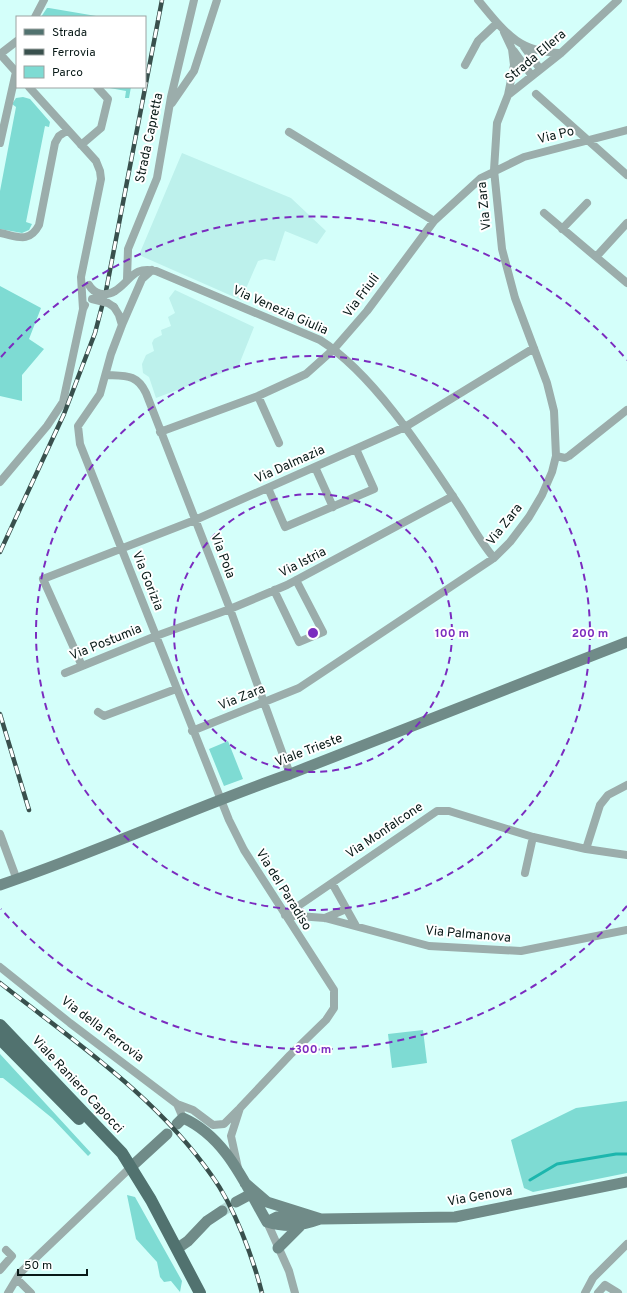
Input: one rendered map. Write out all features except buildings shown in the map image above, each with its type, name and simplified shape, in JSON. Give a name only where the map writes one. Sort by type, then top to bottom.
[{"type":"main road","name":"Viale Trieste","points":[[0,885],[17,880],[221,799],[290,774],[627,642]]},
{"type":"main road","name":"Viale Raniero Capocci","points":[[0,1024],[122,1153],[152,1200],[200,1293]]},
{"type":"main road","name":"Viale Raniero Capocci","points":[[0,1039],[117,1159],[131,1167]]},
{"type":"main road","name":"Via della Ferrovia","points":[[180,1121],[198,1124],[208,1132],[238,1169],[267,1222]]},
{"type":"main road","points":[[131,1167],[167,1134]]},
{"type":"main road","points":[[245,1183],[267,1202],[321,1219]]},
{"type":"main road","name":"Via Genova","points":[[321,1219],[455,1217],[624,1183]]},
{"type":"main road","points":[[236,1202],[251,1194]]},
{"type":"main road","points":[[178,1248],[188,1241],[207,1221],[222,1211]]},
{"type":"main road","points":[[267,1222],[288,1215],[302,1214]]},
{"type":"main road","points":[[267,1222],[278,1225],[300,1226],[321,1219]]},
{"type":"main road","points":[[278,1248],[300,1226]]},
{"type":"street","points":[[36,16],[44,0]]},
{"type":"street","name":"Strada Capretta","points":[[127,279],[128,249],[157,178],[169,107],[194,0]]},
{"type":"street","points":[[169,107],[194,70],[218,0]]},
{"type":"street","points":[[478,0],[500,26],[524,46],[540,69]]},
{"type":"street","name":"Strada Ellera","points":[[494,170],[497,123],[508,95],[561,53],[618,0]]},
{"type":"street","points":[[500,26],[512,49],[532,76]]},
{"type":"street","points":[[465,65],[478,41],[500,26]]},
{"type":"street","points":[[0,143],[16,73],[0,54],[16,42]]},
{"type":"street","points":[[524,46],[540,51],[561,53]]},
{"type":"street","points":[[508,95],[514,65],[512,49]]},
{"type":"street","points":[[30,88],[96,161],[100,171],[101,179],[85,262],[85,295],[92,299],[108,303],[114,307],[119,315],[122,325]]},
{"type":"street","points":[[81,145],[101,128],[108,99],[98,88]]},
{"type":"street","points":[[536,94],[627,175]]},
{"type":"street","points":[[0,233],[25,238],[31,236],[35,232],[39,225],[55,142],[59,136],[68,130]]},
{"type":"street","name":"Via Po","points":[[494,170],[524,157],[627,130]]},
{"type":"street","points":[[289,132],[434,221]]},
{"type":"street","name":"Via Friuli","points":[[160,432],[258,396],[306,374],[334,349],[367,311],[434,221],[481,178],[494,170]]},
{"type":"street","name":"Via Zara","points":[[192,731],[299,688],[494,558],[510,542],[542,495],[552,472],[556,456],[554,411],[542,366],[515,298],[502,249],[494,170]]},
{"type":"street","points":[[562,229],[587,204]]},
{"type":"street","points":[[544,214],[627,283]]},
{"type":"street","points":[[596,258],[627,223]]},
{"type":"street","points":[[86,287],[102,294],[109,294],[121,287],[127,279],[140,270],[152,270]]},
{"type":"street","name":"Via Venezia Giulia","points":[[152,270],[320,340],[334,349],[375,390],[405,427],[494,558]]},
{"type":"street","name":"Via Gorizia","points":[[152,270],[142,279],[111,354],[100,394],[91,410],[81,420],[78,433],[80,444],[192,731],[221,799]]},
{"type":"street","points":[[0,482],[48,426],[63,402],[83,309],[86,287]]},
{"type":"street","points":[[83,309],[92,299],[102,294]]},
{"type":"street","name":"Via Dalmazia","points":[[82,666],[43,579],[195,520],[405,427],[534,348]]},
{"type":"street","name":"Via Pola","points":[[106,375],[129,377],[141,383],[150,402],[160,432],[230,609],[290,774]]},
{"type":"street","points":[[258,396],[279,443]]},
{"type":"street","points":[[556,456],[565,458],[569,456],[627,410]]},
{"type":"street","points":[[268,488],[285,527],[374,489],[356,449]]},
{"type":"street","points":[[315,467],[333,507]]},
{"type":"street","name":"Via Istria","points":[[156,636],[230,609],[296,580],[453,496]]},
{"type":"street","points":[[274,590],[299,642],[323,632],[296,580]]},
{"type":"street","name":"Via Postumia","points":[[65,673],[156,636]]},
{"type":"street","points":[[98,712],[104,716],[176,689]]},
{"type":"street","points":[[586,849],[600,805],[608,795],[627,784]]},
{"type":"street","name":"Via del Paradiso","points":[[221,799],[244,850],[334,990],[334,1008],[326,1020],[290,1055],[240,1108]]},
{"type":"street","name":"Via Monfalcone","points":[[285,915],[437,811],[449,811],[533,837],[586,849],[627,855]]},
{"type":"street","points":[[0,834],[17,880]]},
{"type":"street","points":[[526,873],[533,837]]},
{"type":"street","points":[[332,883],[356,926]]},
{"type":"street","points":[[325,918],[346,909]]},
{"type":"street","name":"Via Palmanova","points":[[285,915],[325,918],[428,946],[522,951],[627,930]]},
{"type":"street","name":"Via della Ferrovia","points":[[0,967],[70,1023],[177,1104],[180,1121]]},
{"type":"street","points":[[177,1104],[193,1110],[213,1125],[224,1124],[240,1108]]},
{"type":"street","points":[[238,1169],[231,1136],[240,1108]]},
{"type":"street","points":[[8,1293],[18,1276],[131,1167]]},
{"type":"street","name":"Via della Ferrovia","points":[[267,1222],[295,1293]]},
{"type":"street","points":[[585,1293],[593,1278],[627,1244]]},
{"type":"street","points":[[0,1270],[12,1256],[6,1250]]},
{"type":"street","points":[[18,1276],[31,1293]]},
{"type":"street","points":[[598,1293],[605,1285],[618,1293]]},
{"type":"shaded area","points":[[182,153],[291,198],[326,231],[317,244],[285,231],[275,261],[265,259],[258,261],[241,300],[139,255]]},
{"type":"shaded area","points":[[175,290],[254,327],[238,367],[156,398],[149,377],[143,373],[142,364],[146,355],[154,351],[152,343],[154,339],[162,335],[161,330],[171,326],[168,317],[175,313],[169,298]]},
{"type":"green space","points":[[47,8],[49,8],[96,16],[42,16]]},
{"type":"green space","points":[[110,88],[131,88],[129,98],[125,98],[126,91]]},
{"type":"green space","points":[[23,97],[30,99],[50,122],[49,127],[45,126],[26,222],[32,224],[29,230],[22,233],[0,229],[0,191],[16,107],[12,104],[16,98]]},
{"type":"green space","points":[[0,286],[41,308],[29,339],[44,349],[22,375],[22,401],[0,396]]},
{"type":"green space","points":[[228,741],[243,779],[224,786],[209,749]]},
{"type":"green space","points":[[423,1030],[427,1063],[392,1068],[388,1034]]},
{"type":"green space","points":[[0,1054],[91,1153],[88,1156],[52,1118],[3,1078],[0,1078]]},
{"type":"green space","points":[[627,1101],[627,1173],[533,1192],[524,1188],[511,1140],[576,1108]]},
{"type":"green space","points":[[127,1195],[135,1197],[182,1281],[180,1292],[171,1281],[164,1282],[160,1277],[157,1262],[136,1239]]},
{"type":"waterway","points":[[530,1180],[557,1164],[616,1154],[627,1154]]},
{"type":"tunnel","points":[[222,1211],[236,1202]]},
{"type":"railway","points":[[146,83],[162,0]]},
{"type":"railway","points":[[0,552],[64,414],[95,333],[106,291],[145,88]]},
{"type":"railway","points":[[0,714],[29,810]]},
{"type":"railway","points":[[0,983],[114,1072],[141,1096],[190,1147],[212,1176],[228,1202],[248,1249],[262,1293]]}]
